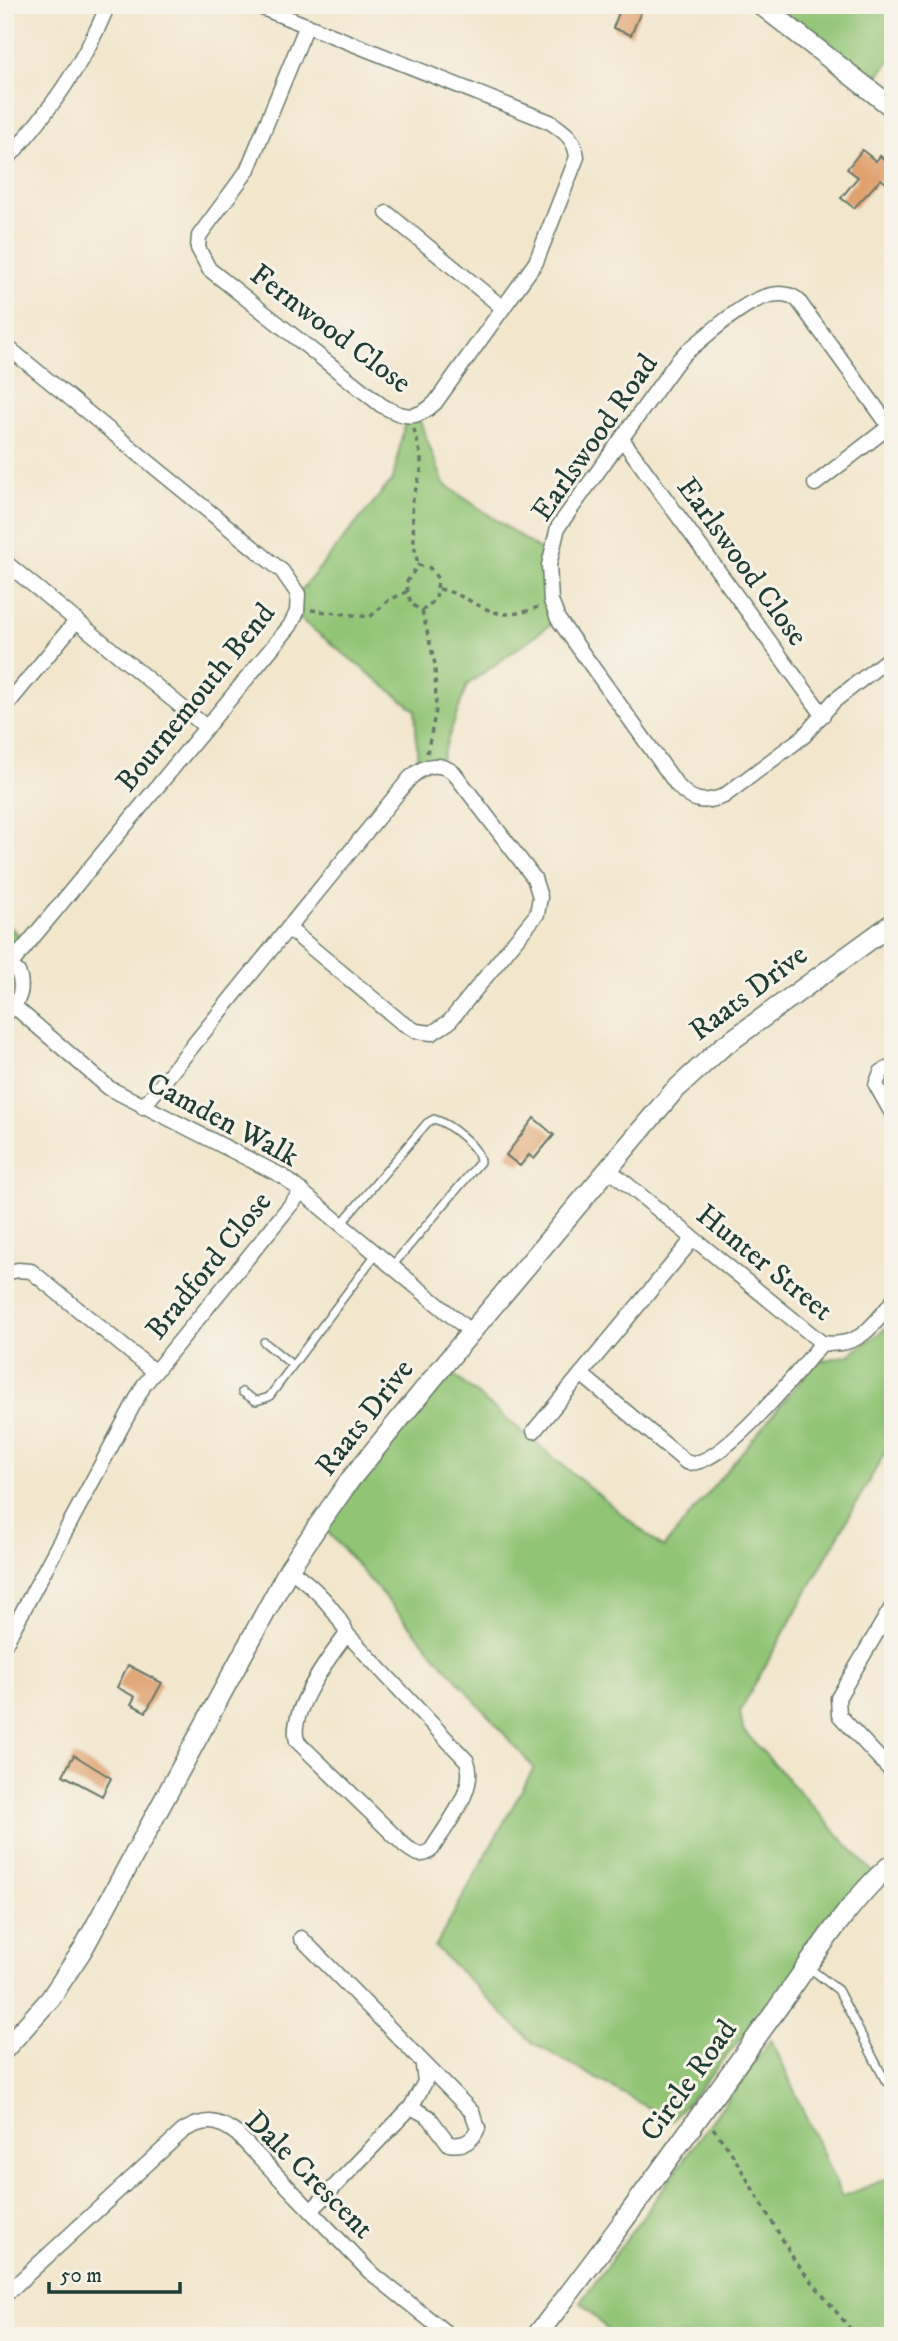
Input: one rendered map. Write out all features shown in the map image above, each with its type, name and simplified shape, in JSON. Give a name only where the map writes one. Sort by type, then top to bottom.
[{"type":"street","points":[[5,162],[70,82],[92,43],[108,5]]},
{"type":"street","name":"Fernwood Close","points":[[255,5],[307,25],[550,122],[566,132],[576,146],[577,157],[536,262],[435,403],[424,413],[412,418],[397,414],[381,405],[209,269],[198,248],[199,236],[247,171],[307,25]]},
{"type":"street","points":[[761,5],[893,108]]},
{"type":"street","points":[[387,213],[503,308]]},
{"type":"street","name":"Earlswood Road","points":[[891,428],[797,299],[779,292],[758,298],[685,353],[558,527],[549,565],[551,601],[558,619],[677,785],[697,802],[709,802],[724,796],[804,736],[849,687],[893,655]]},
{"type":"street","name":"Bournemouth Bend","points":[[5,345],[282,571],[298,594],[296,612],[290,626],[8,963]]},
{"type":"street","points":[[815,484],[891,428]]},
{"type":"street","name":"Earlswood Close","points":[[622,439],[823,715]]},
{"type":"street","points":[[5,562],[206,727]]},
{"type":"street","points":[[5,707],[77,620]]},
{"type":"street","points":[[143,1107],[410,778],[428,766],[439,765],[454,772],[534,878],[540,897],[537,914],[449,1022],[432,1033],[410,1028],[288,929]]},
{"type":"street","name":"Raats Drive","points":[[5,2049],[50,1999],[83,1949],[289,1569],[350,1479],[607,1168],[696,1068],[893,923]]},
{"type":"street","points":[[8,963],[20,980],[21,995],[10,1011]]},
{"type":"street","name":"Camden Walk","points":[[10,1011],[109,1088],[255,1160],[302,1191],[471,1332]]},
{"type":"street","points":[[893,1066],[881,1073],[876,1085],[893,1115]]},
{"type":"street","name":"Hunter Street","points":[[607,1168],[822,1343],[850,1343],[868,1331],[893,1301]]},
{"type":"street","name":"Bradford Close","points":[[5,1644],[144,1385],[302,1191]]},
{"type":"street","points":[[534,1432],[693,1239]]},
{"type":"street","name":"Bradford Close","points":[[5,1273],[31,1271],[155,1372]]},
{"type":"street","points":[[581,1374],[687,1462],[699,1464],[715,1455],[767,1408],[822,1343]]},
{"type":"street","points":[[289,1569],[310,1584],[340,1619],[347,1634],[416,1710],[458,1750],[470,1770],[466,1789],[432,1849],[424,1854],[415,1854],[404,1845],[297,1741],[294,1724],[313,1685],[347,1634]]},
{"type":"street","points":[[893,1605],[838,1698],[839,1715],[893,1773]]},
{"type":"street","name":"Circle Road","points":[[536,2336],[590,2268],[808,1967],[877,1877],[893,1863]]},
{"type":"street","points":[[302,1938],[424,2066],[472,2112],[478,2128],[471,2140],[462,2145],[449,2144],[429,2117],[411,2107]]},
{"type":"street","points":[[311,2211],[411,2107],[425,2082],[424,2066]]},
{"type":"street","name":"Dale Crescent","points":[[5,2295],[183,2131],[195,2123],[214,2121],[231,2130],[369,2270],[450,2336]]},
{"type":"lane","points":[[341,1224],[427,1123],[434,1119],[442,1122],[476,1151],[480,1162],[393,1266]]},
{"type":"lane","points":[[243,1392],[256,1401],[266,1399],[377,1253]]},
{"type":"lane","points":[[264,1342],[292,1364]]},
{"type":"lane","points":[[808,1967],[838,1990],[886,2082]]},
{"type":"path","points":[[412,418],[421,457],[421,471],[412,502],[418,565]]},
{"type":"path","points":[[418,565],[430,568],[436,575],[439,589],[436,599],[422,611]]},
{"type":"path","points":[[418,565],[408,577],[408,591],[411,604],[422,611],[435,664],[436,710],[428,748],[428,766]]},
{"type":"path","points":[[439,589],[461,595],[484,611],[499,614],[525,612],[551,601]]},
{"type":"path","points":[[296,612],[317,610],[370,617],[389,600],[408,591]]},
{"type":"path","points":[[708,2120],[732,2152],[795,2261],[856,2336]]},
{"type":"green space","points":[[775,5],[893,5],[893,57],[874,80]]},
{"type":"green space","points":[[418,416],[444,484],[550,557],[558,619],[467,685],[439,765],[418,770],[415,710],[295,615],[298,594],[393,479],[406,417]]},
{"type":"green space","points":[[5,923],[28,943],[5,961]]},
{"type":"green space","points":[[885,1329],[893,1335],[893,1438],[740,1711],[743,1730],[877,1877],[672,2121],[533,2043],[435,1947],[534,1768],[319,1522],[445,1368],[663,1548],[816,1362],[849,1355]]},
{"type":"green space","points":[[771,2039],[842,2197],[893,2176],[893,2336],[613,2336],[581,2302]]},
{"type":"building","points":[[622,5],[644,5],[631,35],[613,28]]},
{"type":"building","points":[[862,150],[876,161],[880,156],[885,160],[893,150],[893,175],[886,183],[881,179],[854,208],[841,198],[858,177],[847,169]]},
{"type":"building","points":[[534,1118],[554,1135],[534,1159],[529,1155],[520,1166],[506,1155]]},
{"type":"building","points":[[128,1665],[162,1683],[146,1712],[131,1704],[135,1697],[117,1687]]},
{"type":"building","points":[[74,1755],[111,1778],[102,1796],[63,1775]]}]
